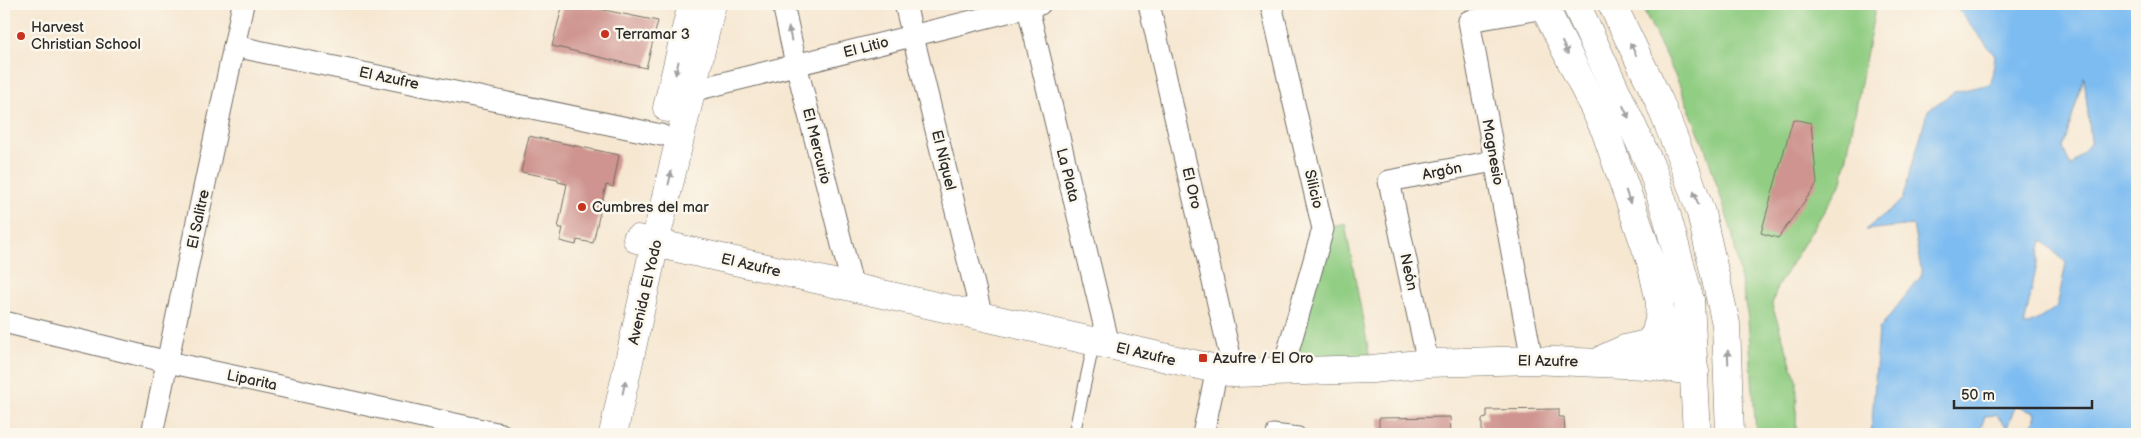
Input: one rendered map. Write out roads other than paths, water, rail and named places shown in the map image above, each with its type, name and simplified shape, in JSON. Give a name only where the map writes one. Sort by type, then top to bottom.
[{"type":"main road","name":"Avenida El Yodo","points":[[613,434],[646,241],[661,135],[692,4]]},
{"type":"main road","name":"Avenida El Yodo","points":[[594,434],[646,241],[691,91],[712,4]]},
{"type":"main road","points":[[1576,4],[1653,171],[1690,301],[1697,434]]},
{"type":"main road","points":[[1612,4],[1658,101],[1682,159],[1701,213],[1726,324],[1730,429]]},
{"type":"main road","points":[[1544,6],[1605,130],[1651,262],[1660,302],[1659,320],[1655,335],[1647,344],[1625,350],[1595,362]]},
{"type":"main road","name":"El Azufre","points":[[646,241],[1226,371],[1282,372],[1372,369],[1428,363],[1532,360],[1645,364],[1694,371]]},
{"type":"main road","points":[[1651,262],[1690,301]]},
{"type":"main road","points":[[1645,364],[1670,353],[1680,338],[1690,301]]},
{"type":"main road","points":[[1694,371],[1708,378],[1714,387],[1730,429]]},
{"type":"street","name":"El Salitre","points":[[152,434],[243,4]]},
{"type":"street","name":"El Mercurio","points":[[783,4],[796,64],[853,288]]},
{"type":"street","name":"El Níquel","points":[[905,4],[982,317]]},
{"type":"street","name":"El Oro","points":[[1149,4],[1226,371],[1203,434]]},
{"type":"street","name":"Silicio","points":[[1271,4],[1324,229],[1282,372]]},
{"type":"street","name":"El Litio","points":[[691,91],[1032,5]]},
{"type":"street","name":"La Plata","points":[[1032,5],[1102,344]]},
{"type":"street","name":"Magnesio","points":[[1532,360],[1469,21],[1544,6]]},
{"type":"street","name":"El Azufre","points":[[234,46],[661,135]]},
{"type":"street","name":"Argón","points":[[1389,181],[1494,161]]},
{"type":"street","name":"Neón","points":[[1389,181],[1428,363]]},
{"type":"street","name":"Liparita","points":[[4,322],[168,362],[502,434]]},
{"type":"lane","points":[[1074,434],[1102,344]]},
{"type":"lane","points":[[1272,434],[1273,430],[1299,433]]},
{"type":"water","points":[[1958,4],[2137,4],[2137,434],[2041,434],[2033,427],[2036,413],[2015,406],[2007,428],[1996,415],[1985,416],[1979,434],[1871,434],[1879,329],[1922,275],[1913,225],[1865,230],[1902,200],[1928,110],[1954,92],[1991,84],[1995,56],[1958,9]],"holes":[[[2084,77],[2091,142],[2071,167],[2063,148]],[[2042,240],[2066,263],[2057,307],[2024,326]]]},
{"type":"place","name":"Terramar 3","points":[[605,34]]},
{"type":"place","name":"Harvest Christian School","points":[[21,36]]},
{"type":"place","name":"Cumbres del mar","points":[[582,207]]},
{"type":"place","name":"Azufre / El Oro","points":[[1203,358]]}]
